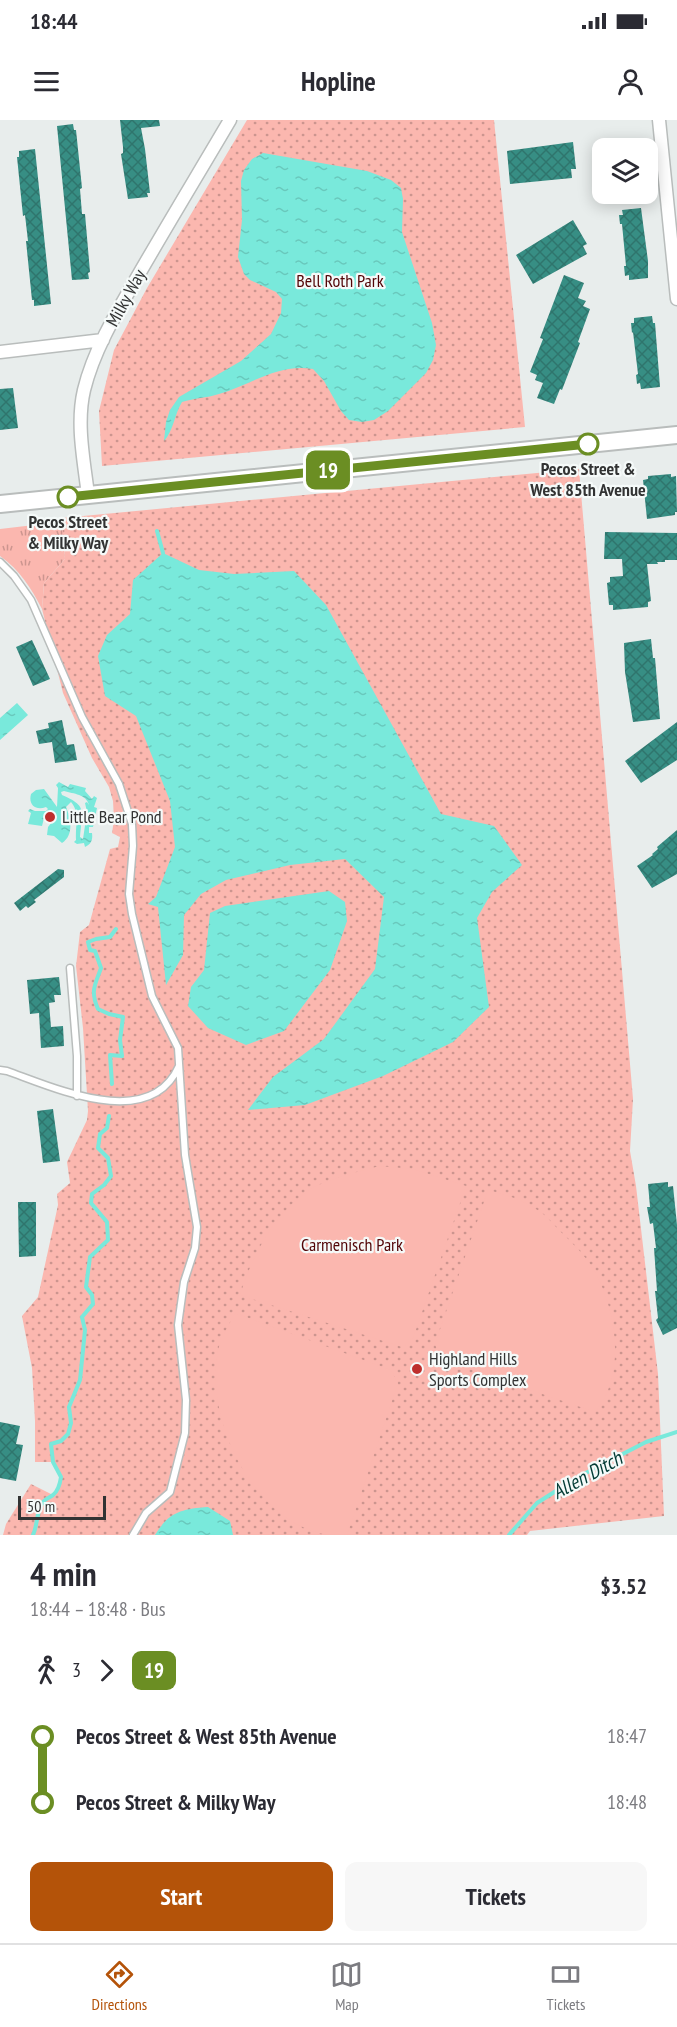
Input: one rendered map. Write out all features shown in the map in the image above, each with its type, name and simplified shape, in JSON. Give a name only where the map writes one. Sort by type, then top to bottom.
[{"type":"main road","points":[[0,504],[677,435]]},
{"type":"street","name":"Milky Way","points":[[88,495],[82,449],[81,410],[84,390],[103,340],[118,311],[230,120]]},
{"type":"street","points":[[659,120],[677,299]]},
{"type":"street","points":[[0,352],[103,340]]},
{"type":"lane","points":[[658,159],[663,159]]},
{"type":"lane","points":[[0,562],[14,576],[31,600],[82,717],[119,784],[132,824],[133,846],[129,894],[132,914],[152,996],[178,1048],[185,1155],[197,1227],[195,1248],[184,1282],[178,1325],[186,1400],[185,1433],[170,1492],[146,1513],[133,1535]]},
{"type":"lane","points":[[70,968],[77,1063],[77,1096]]},
{"type":"lane","points":[[0,1064],[4,1071],[77,1096],[119,1101],[144,1098],[165,1088],[179,1065]]},
{"type":"green space","name":"Bell Roth Park","points":[[247,120],[494,120],[525,427],[102,466],[99,411],[114,350],[147,288]]},
{"type":"green space","name":"Carmenisch Park","points":[[579,469],[633,1099],[630,1151],[658,1374],[664,1516],[530,1531],[527,1535],[3,1535],[6,1524],[31,1484],[53,1495],[59,1487],[61,1477],[53,1462],[35,1462],[32,1368],[22,1316],[38,1297],[58,1205],[57,1194],[70,1183],[67,1162],[87,1120],[83,1028],[76,966],[80,932],[89,925],[110,849],[118,847],[120,837],[112,833],[113,801],[109,787],[92,758],[63,693],[42,609],[44,583],[65,559],[62,518]]},
{"type":"green space","points":[[51,523],[63,524],[65,559],[44,583],[42,609],[24,580],[0,556],[0,529]]},
{"type":"green space","points":[[379,1166],[413,1169],[466,1186],[412,1341],[402,1347],[240,1295],[265,1237],[284,1212],[308,1191],[323,1183]]},
{"type":"green space","points":[[488,1190],[521,1201],[542,1213],[583,1255],[599,1280],[612,1318],[615,1359],[612,1378],[595,1412],[440,1359],[435,1344]]},
{"type":"green space","points":[[235,1313],[391,1370],[398,1383],[347,1535],[328,1535],[301,1526],[278,1511],[257,1490],[240,1464],[227,1436],[219,1407],[216,1378],[219,1346]]},
{"type":"water","points":[[263,153],[367,171],[391,180],[401,188],[402,232],[432,323],[436,345],[433,360],[426,373],[388,411],[374,420],[362,422],[349,420],[341,411],[324,381],[313,369],[288,369],[219,394],[182,402],[164,441],[170,410],[179,397],[241,361],[271,334],[281,313],[282,299],[276,292],[250,280],[244,274],[238,257],[242,220],[241,181],[244,170],[252,159]]},
{"type":"water","points":[[163,553],[199,570],[234,574],[294,571],[326,605],[441,814],[494,826],[522,865],[492,892],[477,918],[489,1007],[453,1042],[383,1076],[305,1105],[248,1110],[273,1077],[324,1039],[375,969],[384,897],[345,859],[290,865],[226,880],[201,894],[184,915],[183,955],[166,985],[158,907],[148,904],[156,897],[175,847],[170,801],[136,716],[105,696],[98,656],[107,635],[130,614],[133,580]]},
{"type":"water","points":[[17,703],[28,715],[0,740],[0,718]]},
{"type":"water","points":[[59,782],[68,787],[70,784],[86,788],[85,791],[92,799],[94,796],[97,798],[93,827],[89,827],[92,840],[85,847],[84,843],[74,842],[76,840],[76,815],[71,802],[66,807],[70,831],[62,843],[54,836],[47,835],[48,827],[52,822],[50,818],[46,820],[44,818],[42,826],[28,824],[30,809],[46,811],[48,809],[34,806],[30,798],[31,794],[36,790],[44,789],[57,807],[58,788],[56,785]],"holes":[[[61,792],[82,797],[87,801],[89,805],[85,803],[87,812],[83,839],[80,837],[82,810],[80,806],[62,795]]]},
{"type":"water","points":[[329,891],[345,902],[347,921],[330,970],[284,1031],[246,1045],[208,1028],[188,1006],[191,987],[204,970],[210,913],[225,906]]},
{"type":"water","points":[[208,1507],[230,1521],[233,1535],[155,1535],[165,1521],[177,1513]]},
{"type":"building","points":[[120,120],[159,120],[160,126],[141,128],[150,193],[147,193],[148,197],[128,199],[121,154],[123,147]]},
{"type":"building","points":[[73,124],[76,130],[82,188],[80,189],[82,214],[85,214],[90,272],[88,273],[89,279],[72,280],[57,126]]},
{"type":"building","points":[[573,142],[576,169],[571,169],[572,178],[510,184],[507,151]]},
{"type":"building","points":[[35,149],[51,304],[34,306],[17,157],[19,157],[19,151]]},
{"type":"building","points":[[641,208],[648,278],[629,280],[629,275],[625,276],[622,224],[620,224],[619,215],[623,215],[622,210]]},
{"type":"building","points":[[573,220],[587,244],[583,246],[587,254],[533,284],[516,255]]},
{"type":"building","points":[[564,275],[584,283],[578,298],[586,301],[583,306],[590,309],[578,342],[580,343],[562,390],[560,389],[554,404],[537,398],[543,383],[535,380],[537,375],[530,372],[543,339],[540,338]]},
{"type":"building","points":[[652,316],[653,323],[655,323],[660,387],[641,389],[640,383],[637,384],[636,375],[638,374],[631,323],[634,323],[634,318]]},
{"type":"building","points":[[13,388],[18,428],[0,430],[0,389]]},
{"type":"building","points":[[671,474],[671,477],[676,476],[677,512],[675,515],[647,519],[643,480],[648,479],[648,476]]},
{"type":"building","points":[[605,532],[677,533],[677,560],[647,564],[651,601],[648,602],[648,607],[613,610],[613,605],[609,605],[607,583],[610,582],[610,577],[623,576],[622,559],[604,559]]},
{"type":"building","points":[[651,639],[653,658],[655,658],[660,719],[633,722],[625,672],[624,643]]},
{"type":"building","points":[[32,640],[50,679],[33,686],[16,647]]},
{"type":"building","points":[[62,720],[67,745],[74,744],[77,760],[55,763],[52,742],[39,744],[36,731],[49,728],[48,723]]},
{"type":"building","points":[[677,722],[677,760],[641,783],[625,761]]},
{"type":"building","points":[[677,830],[677,874],[652,888],[637,866],[653,855],[657,847]]},
{"type":"building","points":[[58,869],[64,870],[64,877],[34,900],[36,902],[20,911],[14,903]]},
{"type":"building","points":[[59,977],[61,995],[54,995],[55,1002],[49,1003],[51,1027],[63,1026],[64,1046],[41,1048],[39,1013],[30,1014],[27,980]]},
{"type":"building","points":[[53,1109],[60,1161],[43,1163],[37,1111]]},
{"type":"building","points":[[668,1182],[668,1187],[673,1186],[677,1225],[677,1328],[663,1335],[656,1320],[658,1318],[654,1248],[656,1248],[653,1223],[650,1224],[647,1207],[650,1207],[648,1184]]},
{"type":"building","points":[[18,1202],[36,1202],[36,1256],[19,1257]]},
{"type":"building","points":[[0,1422],[20,1426],[16,1444],[23,1445],[16,1481],[0,1478]]},
{"type":"waterway","points":[[157,531],[163,553]]},
{"type":"waterway","points":[[112,1084],[110,1055],[122,1056],[120,1040],[123,1017],[98,1009],[94,993],[101,968],[95,951],[90,950],[88,942],[110,937],[116,929]]},
{"type":"waterway","points":[[33,1535],[41,1504],[53,1495],[61,1480],[53,1462],[51,1444],[61,1441],[68,1434],[71,1423],[69,1407],[80,1380],[85,1330],[82,1317],[93,1304],[92,1295],[86,1287],[90,1257],[108,1240],[107,1222],[91,1203],[92,1194],[111,1176],[108,1158],[98,1148],[100,1134],[107,1128],[109,1116]]},
{"type":"waterway","name":"Allen Ditch","points":[[509,1535],[537,1503],[578,1477],[646,1442],[677,1432]]},
{"type":"bus line","name":"19","points":[[68,497],[588,444]]},
{"type":"place","name":"Pecos Street & West 85th Avenue","points":[[588,444]]},
{"type":"place","name":"Pecos Street & Milky Way","points":[[68,497]]},
{"type":"place","name":"Little Bear Pond","points":[[50,817]]},
{"type":"place","name":"Highland Hills Sports Complex","points":[[417,1369]]}]
